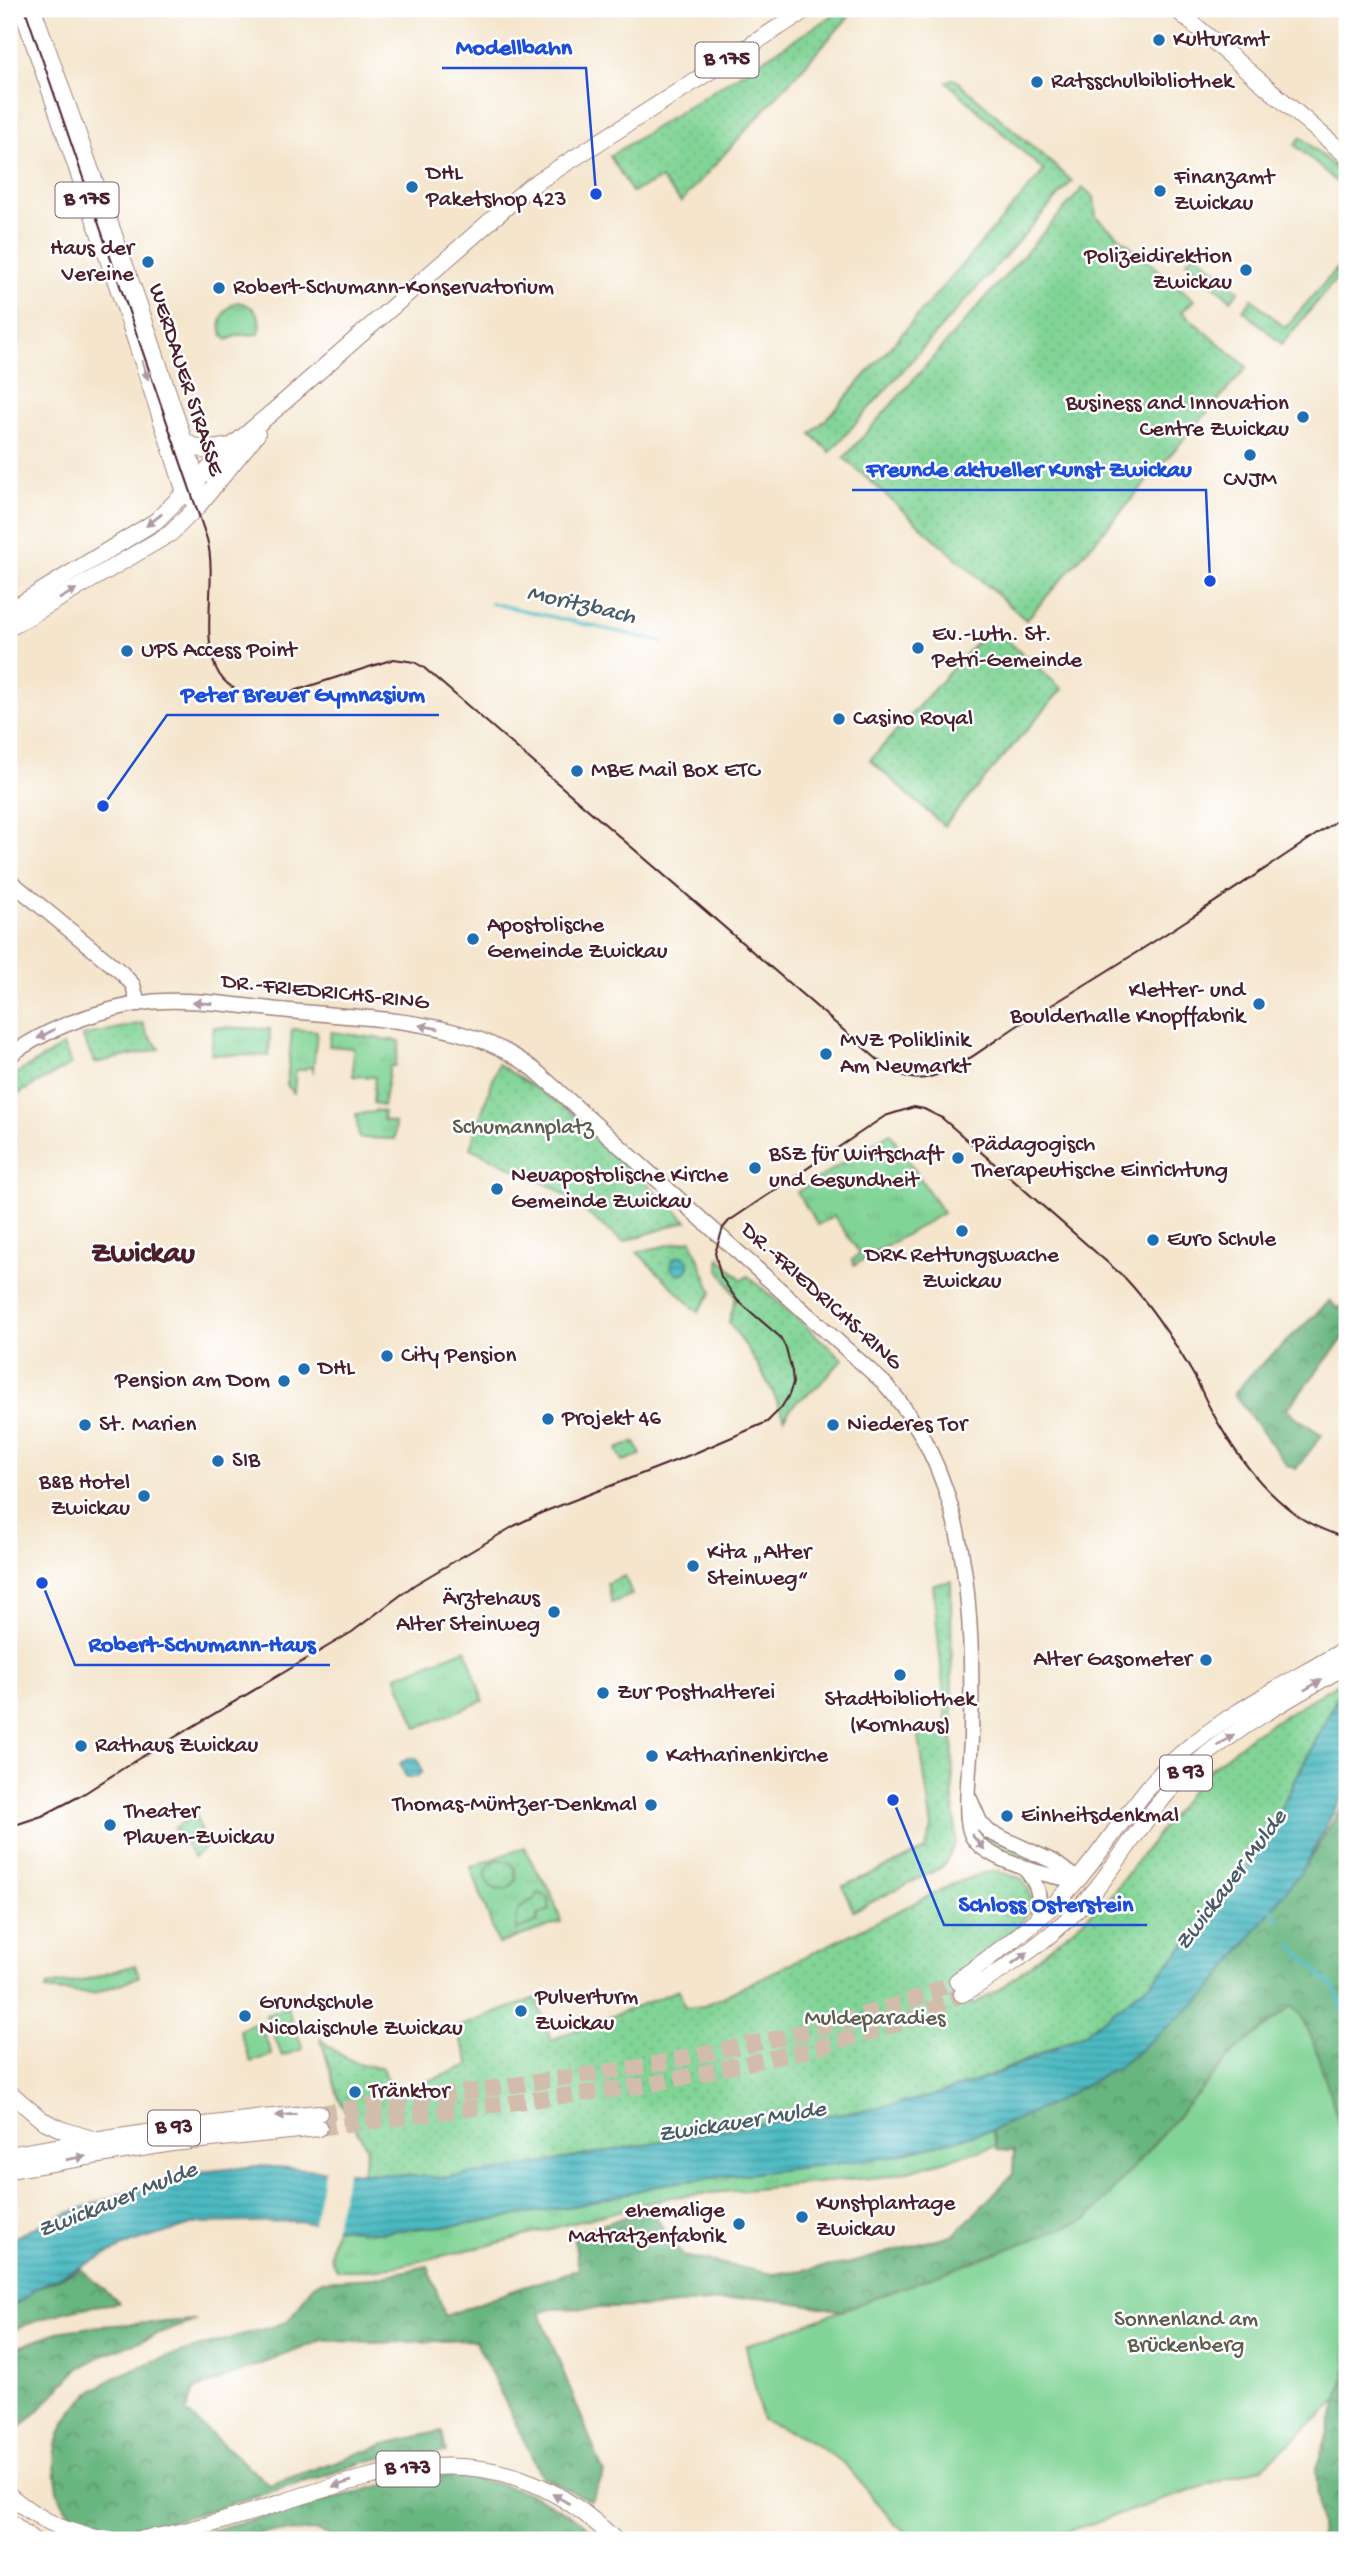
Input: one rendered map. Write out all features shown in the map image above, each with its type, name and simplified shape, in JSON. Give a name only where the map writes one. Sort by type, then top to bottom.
[{"type":"main road","name":"WERDAUER STRASSE","points":[[22,9],[185,492],[198,506]]},
{"type":"main road","name":"WERDAUER STRASSE","points":[[33,9],[197,480],[198,506]]},
{"type":"main road","name":"B 175","points":[[197,480],[232,446],[529,187],[807,9]]},
{"type":"main road","points":[[1176,9],[1347,156]]},
{"type":"main road","name":"B 175","points":[[198,506],[276,409]]},
{"type":"main road","points":[[184,442],[204,450],[232,446]]},
{"type":"main road","points":[[9,611],[156,521],[197,480]]},
{"type":"main road","points":[[9,628],[171,533],[198,506]]},
{"type":"main road","points":[[9,880],[122,972],[133,985],[138,1004]]},
{"type":"main road","name":"DR.-FRIEDRICHS-RING","points":[[9,1056],[54,1029],[85,1017],[138,1004],[185,1002],[328,1014],[432,1027],[495,1045],[520,1059],[573,1103],[878,1378],[899,1400],[940,1472],[957,1528],[965,1569],[971,1690],[967,1822],[976,1842],[990,1853],[1054,1877],[1077,1880]]},
{"type":"main road","name":"B 93","points":[[1347,1648],[1210,1730],[1184,1751],[1160,1773],[1077,1880],[1038,1919],[960,1987],[1002,1971],[1028,1952],[1094,1892],[1180,1779],[1217,1746],[1347,1665]]},
{"type":"main road","name":"DR.-FRIEDRICHS-RING","points":[[969,1794],[980,1822],[989,1832],[1054,1862],[1094,1892]]},
{"type":"main road","points":[[1022,1866],[1039,1889],[1038,1919]]},
{"type":"main road","points":[[9,2092],[42,2120],[94,2140]]},
{"type":"main road","name":"B 93","points":[[9,2155],[253,2118],[319,2120],[9,2170]]},
{"type":"main road","name":"B 173","points":[[137,2540],[188,2530],[365,2477],[425,2466],[454,2466],[488,2470],[539,2487],[575,2507],[615,2540]]},
{"type":"main road","points":[[9,2495],[48,2522],[84,2536],[111,2540]]},
{"type":"main road","points":[[9,2521],[33,2540]]},
{"type":"green space","points":[[843,9],[854,11],[681,202],[661,179],[632,192],[610,156]]},
{"type":"green space","points":[[956,80],[1072,181],[830,452],[811,434],[837,408],[1044,171],[947,82]]},
{"type":"green space","points":[[1301,137],[1347,178],[1347,191],[1295,145]]},
{"type":"green space","points":[[1083,188],[1094,197],[1096,217],[1194,300],[1182,312],[1247,367],[1026,620],[844,458]]},
{"type":"green space","points":[[1195,252],[1239,291],[1231,300],[1187,261]]},
{"type":"green space","points":[[1347,257],[1347,266],[1282,344],[1243,310],[1252,299],[1285,328]]},
{"type":"green space","points":[[237,302],[248,305],[256,312],[260,328],[258,334],[238,335],[227,340],[220,324],[227,309]]},
{"type":"green space","points":[[991,626],[1062,689],[944,826],[870,760]]},
{"type":"green space","points":[[143,1023],[147,1034],[160,1049],[95,1063],[82,1036]]},
{"type":"green space","points":[[214,1027],[270,1029],[269,1056],[211,1054]]},
{"type":"green space","points":[[292,1029],[317,1031],[313,1071],[311,1067],[296,1070],[294,1093],[287,1085]]},
{"type":"green space","points":[[331,1032],[400,1041],[395,1066],[390,1066],[383,1106],[373,1103],[375,1077],[353,1076],[353,1048],[329,1046]]},
{"type":"green space","points":[[63,1046],[72,1064],[18,1094],[9,1078]]},
{"type":"green space","name":"Schumannplatz","points":[[498,1064],[570,1111],[687,1221],[623,1242],[555,1188],[470,1148]]},
{"type":"green space","points":[[375,1110],[384,1112],[383,1120],[395,1123],[395,1139],[359,1138],[356,1114]]},
{"type":"green space","points":[[890,1133],[943,1213],[854,1265],[852,1260],[860,1254],[834,1216],[818,1225],[797,1192]]},
{"type":"green space","points":[[691,1240],[712,1292],[698,1312],[637,1252]]},
{"type":"green space","points":[[719,1258],[742,1280],[748,1276],[843,1359],[816,1388],[795,1403],[784,1418],[766,1380],[729,1322],[736,1297],[719,1269]]},
{"type":"green space","points":[[1330,1301],[1338,1309],[1347,1301],[1347,1334],[1286,1410],[1322,1435],[1296,1469],[1287,1465],[1234,1394],[1251,1374]]},
{"type":"green space","points":[[635,1442],[641,1455],[623,1461],[617,1449]]},
{"type":"green space","points":[[625,1576],[632,1595],[612,1603],[607,1583]]},
{"type":"green space","points":[[951,1581],[953,1797],[956,1842],[944,1866],[853,1911],[843,1886],[925,1850],[932,1828],[918,1731],[947,1728],[933,1585]]},
{"type":"green space","points":[[466,1649],[483,1701],[417,1728],[396,1676]]},
{"type":"green space","name":"Muldeparadies","points":[[1347,1678],[1261,1846],[1239,1881],[1154,1980],[1084,2034],[981,2080],[929,2097],[875,2109],[737,2127],[507,2170],[440,2178],[362,2173],[367,2148],[339,2099],[320,2037],[348,2059],[364,2065],[382,2067],[392,2095],[470,2065],[456,2028],[536,1998],[551,2040],[679,1990],[685,2008],[704,2006],[951,1885],[996,1871],[1020,1878],[1028,1888],[1033,1905],[1019,1924],[999,1943],[956,1971],[954,1978],[965,1999],[974,2004],[1003,1987],[1107,1900],[1203,1775],[1252,1735]]},
{"type":"green space","points":[[1347,1799],[1347,2148],[1313,2041],[1301,2015],[1235,2051],[1088,2219],[845,2311],[759,2297],[656,2307],[551,2309],[540,2313],[604,2474],[591,2501],[542,2477],[475,2340],[371,2343],[323,2340],[194,2390],[186,2412],[269,2485],[385,2444],[442,2431],[446,2452],[377,2459],[215,2509],[148,2526],[106,2528],[90,2525],[70,2514],[62,2501],[56,2454],[65,2423],[84,2399],[110,2380],[142,2366],[284,2322],[293,2315],[311,2288],[321,2281],[375,2278],[428,2266],[445,2316],[579,2269],[573,2234],[650,2209],[683,2256],[773,2274],[847,2264],[955,2234],[1013,2174],[1014,2151],[997,2150],[992,2130],[1049,2105],[1121,2065],[1207,1994],[1305,1866]]},
{"type":"green space","points":[[196,1815],[205,1848],[194,1857],[174,1828]]},
{"type":"green space","points":[[974,1824],[1053,1866],[1051,1873],[997,1849],[987,1842]]},
{"type":"green space","points":[[525,1847],[551,1892],[561,1922],[498,1944],[471,1867]]},
{"type":"green space","points":[[501,1860],[512,1864],[516,1875],[512,1886],[501,1890],[490,1886],[486,1875],[490,1864]]},
{"type":"green space","points":[[537,1893],[548,1897],[550,1910],[537,1915],[538,1922],[517,1930],[518,1911],[535,1899]]},
{"type":"green space","points":[[135,1965],[139,1977],[93,1994],[46,1990],[47,1986],[82,1981]]},
{"type":"green space","name":"Sonnenland am Brückenberg","points":[[1292,2006],[1301,2015],[1313,2041],[1347,2148],[1347,2365],[1339,2399],[1263,2467],[1041,2540],[914,2540],[895,2523],[844,2463],[805,2438],[762,2420],[746,2346],[1088,2219],[1235,2051]]},
{"type":"green space","points":[[287,2007],[303,2049],[282,2056],[266,2015]]},
{"type":"green space","points":[[259,2022],[272,2055],[251,2062],[239,2030]]},
{"type":"green space","points":[[992,2130],[996,2146],[890,2176],[670,2197],[490,2245],[371,2270],[338,2270],[330,2255],[336,2228],[378,2232],[466,2224],[583,2204],[669,2183],[890,2157]]},
{"type":"green space","points":[[81,2269],[119,2303],[62,2313],[9,2332],[9,2307],[26,2298],[34,2289]]},
{"type":"green space","points":[[197,2320],[105,2354],[79,2368],[9,2438],[9,2351],[57,2332],[99,2326]]},
{"type":"green space","points":[[1347,2365],[1347,2540],[1321,2540],[1316,2469]]},
{"type":"green space","points":[[449,2475],[494,2483],[532,2495],[568,2514],[604,2540],[347,2540],[315,2531],[267,2532],[230,2540],[174,2540],[415,2477]]},
{"type":"water","points":[[680,1256],[686,1259],[689,1265],[686,1271],[680,1274],[674,1271],[671,1265],[674,1259]]},
{"type":"water","name":"Zwickauer Mulde","points":[[1347,1680],[1347,1787],[1305,1866],[1207,1994],[1121,2065],[1049,2105],[992,2130],[890,2157],[669,2183],[583,2204],[466,2224],[378,2232],[298,2221],[198,2223],[134,2242],[35,2288],[26,2298],[9,2307],[9,2240],[52,2219],[132,2190],[199,2172],[258,2166],[440,2178],[507,2170],[737,2127],[874,2109],[929,2097],[1027,2061],[1084,2034],[1154,1980],[1213,1914],[1239,1881],[1261,1846]]},
{"type":"water","points":[[410,1758],[418,1759],[422,1772],[416,1777],[406,1777],[400,1763]]},
{"type":"pier","points":[[326,2167],[348,2168],[334,2231],[312,2227]]},
{"type":"waterway","points":[[9,235],[18,304],[16,345]]},
{"type":"waterway","name":"Moritzbach","points":[[491,603],[663,642]]},
{"type":"waterway","points":[[1271,1907],[1278,1921]]},
{"type":"waterway","points":[[1290,1944],[1333,1987],[1347,2018]]},
{"type":"tunnel","points":[[319,2113],[640,2067],[789,2036],[907,2002],[957,1981]]},
{"type":"tunnel","points":[[319,2128],[647,2085],[813,2049],[911,2020],[962,1994]]},
{"type":"tram line","points":[[25,9],[207,539],[210,563],[210,641],[214,664],[225,682],[245,693],[277,697]]},
{"type":"tram line","points":[[272,698],[394,659],[414,662],[423,667],[885,1066],[912,1078],[930,1077],[966,1060],[1188,920],[1347,814]]},
{"type":"tram line","points":[[9,1827],[42,1816],[82,1795],[352,1632],[414,1585],[514,1526],[767,1422],[789,1395],[793,1383],[792,1372],[786,1348],[780,1337],[737,1300],[721,1277],[715,1253],[723,1228],[729,1221],[885,1116],[914,1107],[942,1118],[1124,1277],[1172,1340],[1227,1437],[1257,1478],[1300,1517],[1347,1539]]},
{"type":"place","name":"Kulturamt","points":[[1159,40]]},
{"type":"place","name":"Ratsschulbibliothek","points":[[1037,82]]},
{"type":"place","name":"DHL Paketshop 423","points":[[412,187]]},
{"type":"place","name":"Finanzamt Zwickau","points":[[1160,191]]},
{"type":"place","name":"Modellbahn","points":[[596,194]]},
{"type":"place","name":"Haus der Vereine","points":[[148,262]]},
{"type":"place","name":"Polizeidirektion Zwickau","points":[[1246,270]]},
{"type":"place","name":"Robert-Schumann-Konservatorium","points":[[219,288]]},
{"type":"place","name":"Business and Innovation Centre Zwickau","points":[[1303,417]]},
{"type":"place","name":"CVJM","points":[[1250,455]]},
{"type":"place","name":"Freunde aktueller Kunst Zwickau","points":[[1210,581]]},
{"type":"place","name":"Ev.-Luth. St. Petri-Gemeinde","points":[[918,648]]},
{"type":"place","name":"UPS Access Point","points":[[127,651]]},
{"type":"place","name":"Casino Royal","points":[[839,719]]},
{"type":"place","name":"MBE Mail Box ETC","points":[[577,771]]},
{"type":"place","name":"Peter Breuer Gymnasium","points":[[103,806]]},
{"type":"place","name":"Apostolische Gemeinde Zwickau","points":[[473,939]]},
{"type":"place","name":"Kletter- und Boulderhalle Knopffabrik","points":[[1259,1004]]},
{"type":"place","name":"MVZ Poliklinik Am Neumarkt","points":[[826,1054]]},
{"type":"place","name":"Pädagogisch Therapeutische Einrichtung","points":[[958,1158]]},
{"type":"place","name":"BSZ für Wirtschaft und Gesundheit","points":[[755,1168]]},
{"type":"place","name":"Neuapostolische Kirche Gemeinde Zwickau","points":[[497,1189]]},
{"type":"place","name":"DRK Rettungswache Zwickau","points":[[962,1231]]},
{"type":"place","name":"Euro Schule","points":[[1153,1240]]},
{"type":"place","name":"City Pension","points":[[387,1356]]},
{"type":"place","name":"DHL","points":[[304,1369]]},
{"type":"place","name":"Pension am Dom","points":[[284,1381]]},
{"type":"place","name":"Projekt 46","points":[[548,1419]]},
{"type":"place","name":"St. Marien","points":[[85,1425]]},
{"type":"place","name":"Niederes Tor","points":[[833,1425]]},
{"type":"place","name":"SIB","points":[[218,1461]]},
{"type":"place","name":"B&B Hotel Zwickau","points":[[144,1496]]},
{"type":"place","name":"Kita „Alter Steinweg“","points":[[693,1566]]},
{"type":"place","name":"Robert-Schumann-Haus","points":[[42,1583]]},
{"type":"place","name":"Ärztehaus Alter Steinweg","points":[[554,1612]]},
{"type":"place","name":"Alter Gasometer","points":[[1206,1660]]},
{"type":"place","name":"Stadtbibliothek (Kornhaus)","points":[[900,1675]]},
{"type":"place","name":"Zur Posthalterei","points":[[603,1693]]},
{"type":"place","name":"Rathaus Zwickau","points":[[81,1746]]},
{"type":"place","name":"Katharinenkirche","points":[[652,1756]]},
{"type":"place","name":"Schloss Osterstein","points":[[893,1800]]},
{"type":"place","name":"Thomas-Müntzer-Denkmal","points":[[651,1805]]},
{"type":"place","name":"Einheitsdenkmal","points":[[1007,1816]]},
{"type":"place","name":"Theater Plauen-Zwickau","points":[[110,1825]]},
{"type":"place","name":"Pulverturm Zwickau","points":[[521,2011]]},
{"type":"place","name":"Grundschule Nicolaischule Zwickau","points":[[245,2016]]},
{"type":"place","name":"Tränktor","points":[[355,2092]]},
{"type":"place","name":"Kunstplantage Zwickau","points":[[802,2217]]},
{"type":"place","name":"ehemalige Matratzenfabrik","points":[[739,2224]]},
{"type":"district","name":"Zwickau","points":[[143,1255]]}]
